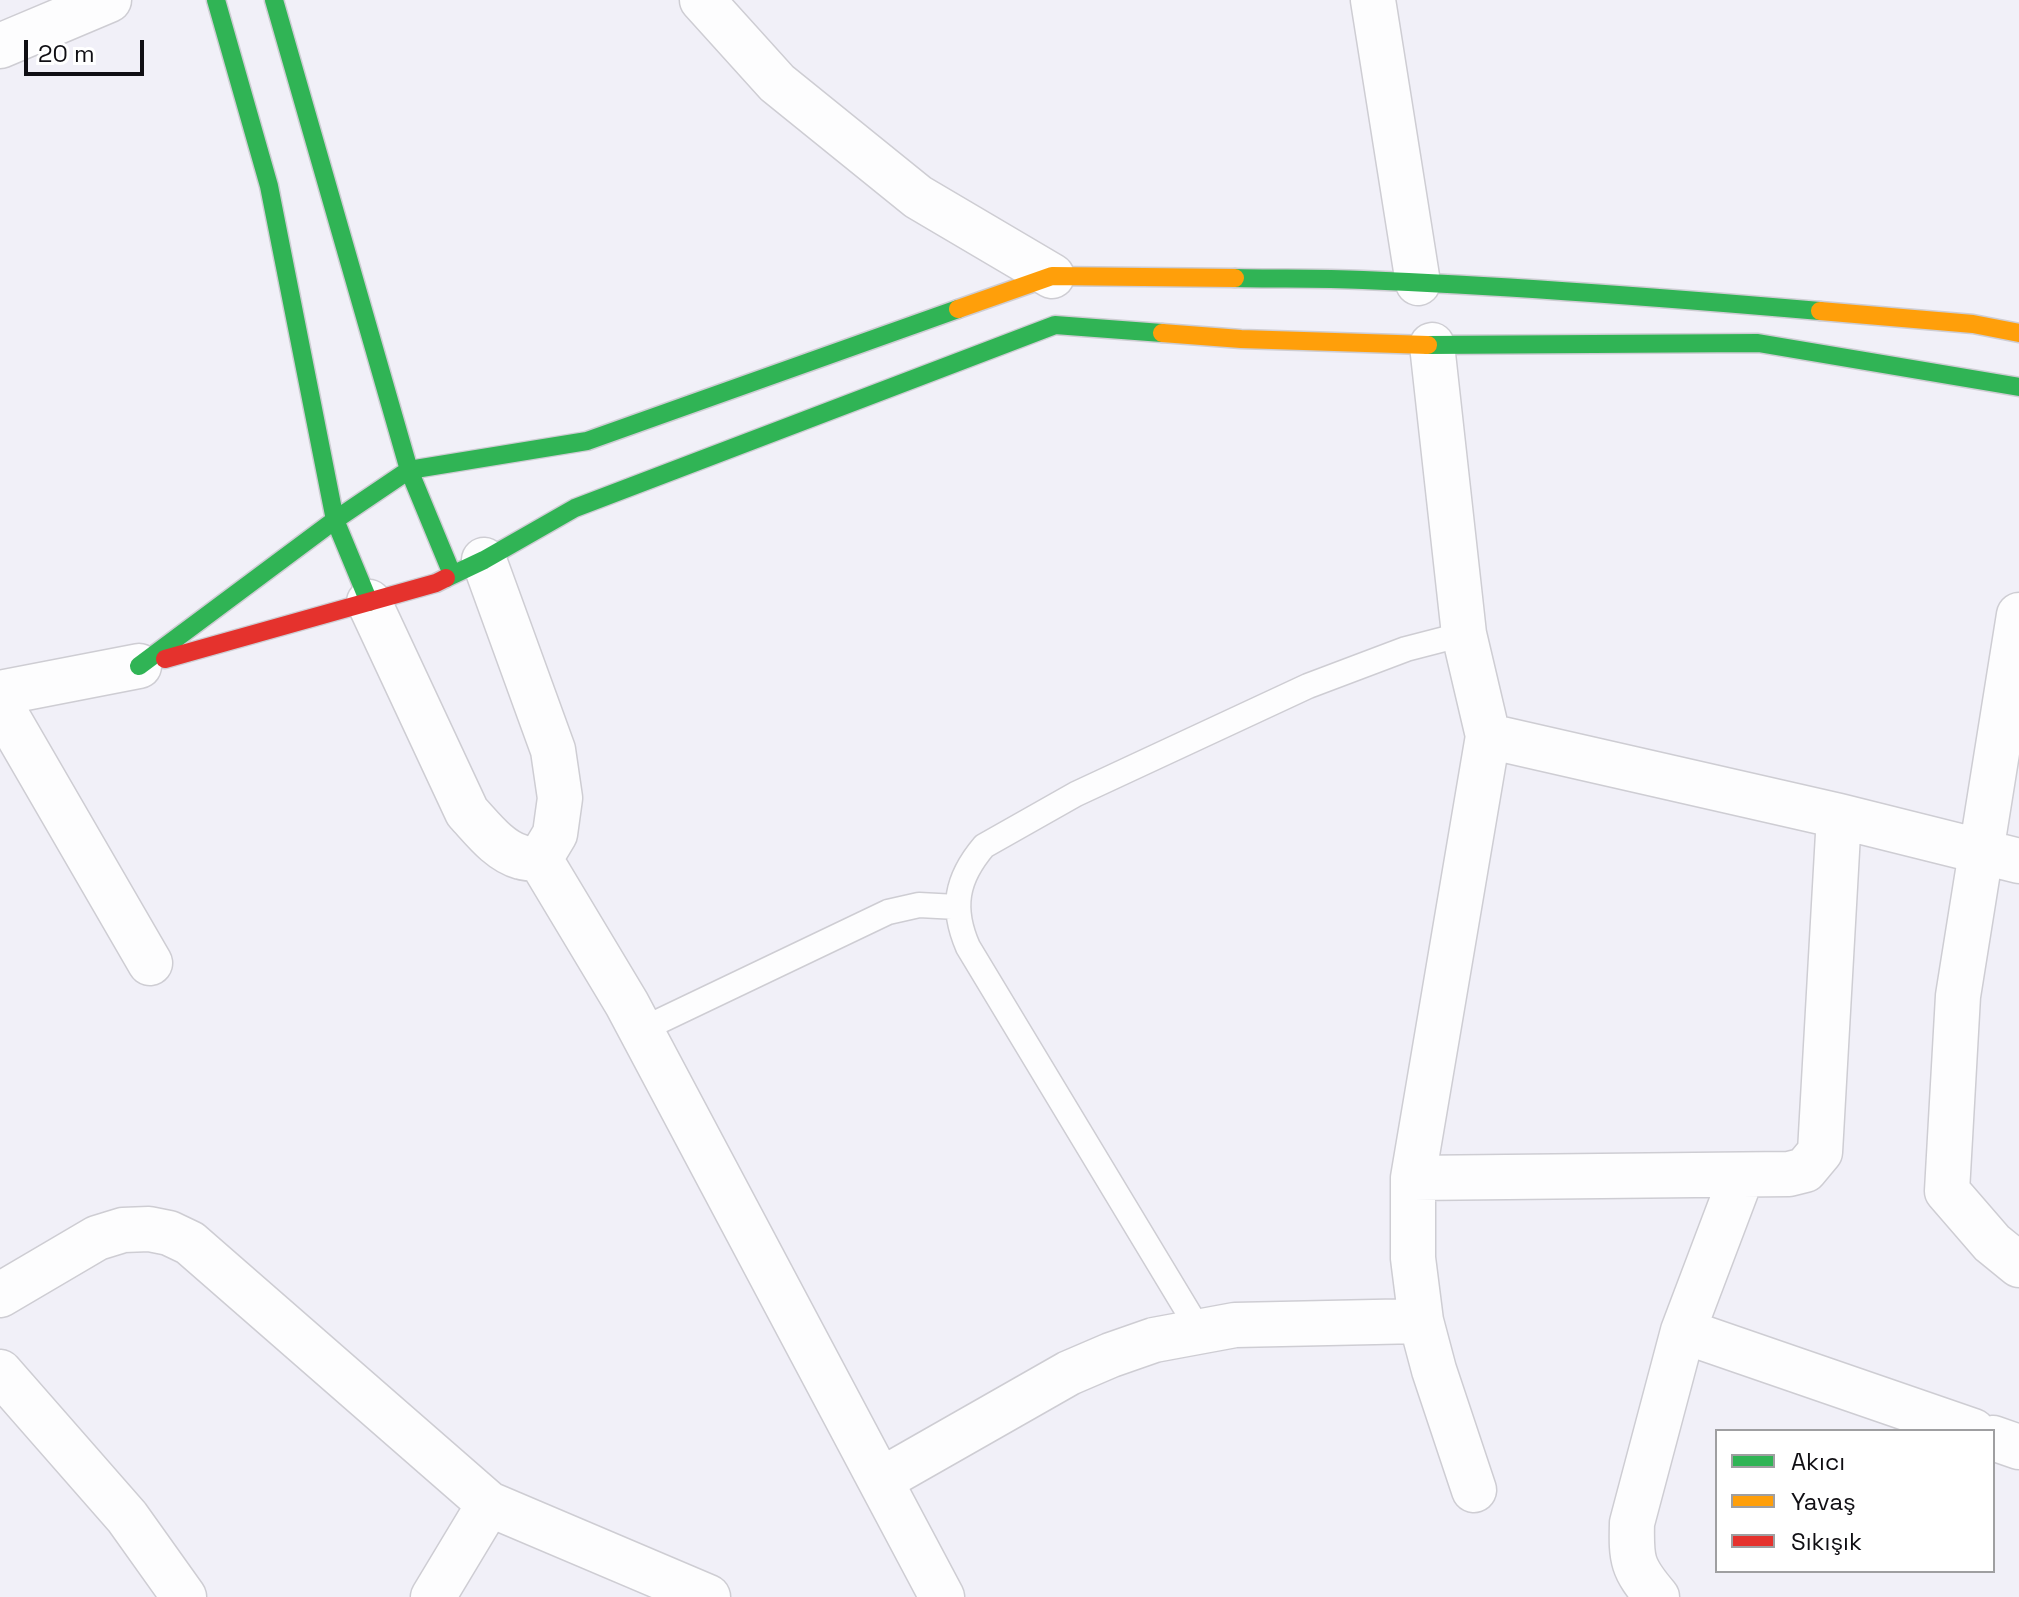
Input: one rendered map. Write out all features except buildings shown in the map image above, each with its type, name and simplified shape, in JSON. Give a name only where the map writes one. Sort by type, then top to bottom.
[{"type":"street","points":[[0,46],[109,0]]},
{"type":"street","points":[[216,0],[269,186],[335,520],[369,602],[467,812],[509,852],[540,859]]},
{"type":"street","points":[[274,0],[409,470],[468,567],[553,750],[560,798],[555,834],[540,859]]},
{"type":"street","points":[[702,0],[777,83],[918,197],[1052,276]]},
{"type":"street","points":[[1373,0],[1418,283]]},
{"type":"street","points":[[139,666],[335,520],[409,470],[587,441],[1052,276],[1418,283],[1662,298],[1942,321],[2019,333]]},
{"type":"street","points":[[0,693],[139,666],[436,583],[575,508],[1055,325],[1241,339],[1432,345],[1758,343],[2019,387]]},
{"type":"street","points":[[1432,345],[1464,634],[1488,736],[1413,1178],[1413,1258],[1421,1321],[1474,1490]]},
{"type":"street","points":[[2019,615],[2000,857],[1958,996],[1947,1191],[1992,1243],[2019,1265]]},
{"type":"street","points":[[0,704],[150,963]]},
{"type":"street","points":[[1488,736],[1839,816],[2000,857]]},
{"type":"street","points":[[1413,1178],[1742,1175],[1789,1174],[1805,1170],[1820,1152],[1839,816]]},
{"type":"street","points":[[540,859],[627,1004],[942,1597]]},
{"type":"street","points":[[1657,1597],[1634,1566],[1632,1523],[1683,1331],[1742,1175]]},
{"type":"street","points":[[0,1295],[97,1238],[123,1230],[149,1229],[169,1233],[190,1243],[489,1504],[708,1597]]},
{"type":"street","points":[[881,1480],[1069,1373],[1154,1340],[1235,1325],[1421,1321]]},
{"type":"street","points":[[1683,1331],[1967,1429]]},
{"type":"street","points":[[0,1372],[127,1517],[184,1597]]},
{"type":"street","points":[[1995,1439],[2019,1447]]},
{"type":"street","points":[[433,1597],[489,1504]]},
{"type":"lane","points":[[1199,1330],[968,947],[960,928],[957,907],[960,887],[974,858],[984,846],[1076,794],[1308,686],[1406,649],[1464,634]]},
{"type":"lane","points":[[641,1030],[888,912],[919,905],[957,907]]},
{"type":"traffic: fast","points":[[216,0],[269,186],[335,520],[369,602]]},
{"type":"traffic: fast","points":[[274,0],[409,470],[452,574]]},
{"type":"traffic: fast","points":[[1235,278],[1347,279],[1477,286],[1820,311]]},
{"type":"traffic: fast","points":[[139,666],[335,520],[409,470],[587,441],[958,309]]},
{"type":"traffic: fast","points":[[446,578],[575,508],[1055,325],[1162,333]]},
{"type":"traffic: fast","points":[[1428,345],[1758,343],[2019,387]]},
{"type":"traffic: slow","points":[[958,309],[1052,276],[1235,278]]},
{"type":"traffic: slow","points":[[1820,311],[1973,324],[2019,333]]},
{"type":"traffic: slow","points":[[1162,333],[1241,339],[1428,345]]},
{"type":"traffic: jam","points":[[165,659],[446,578]]}]
